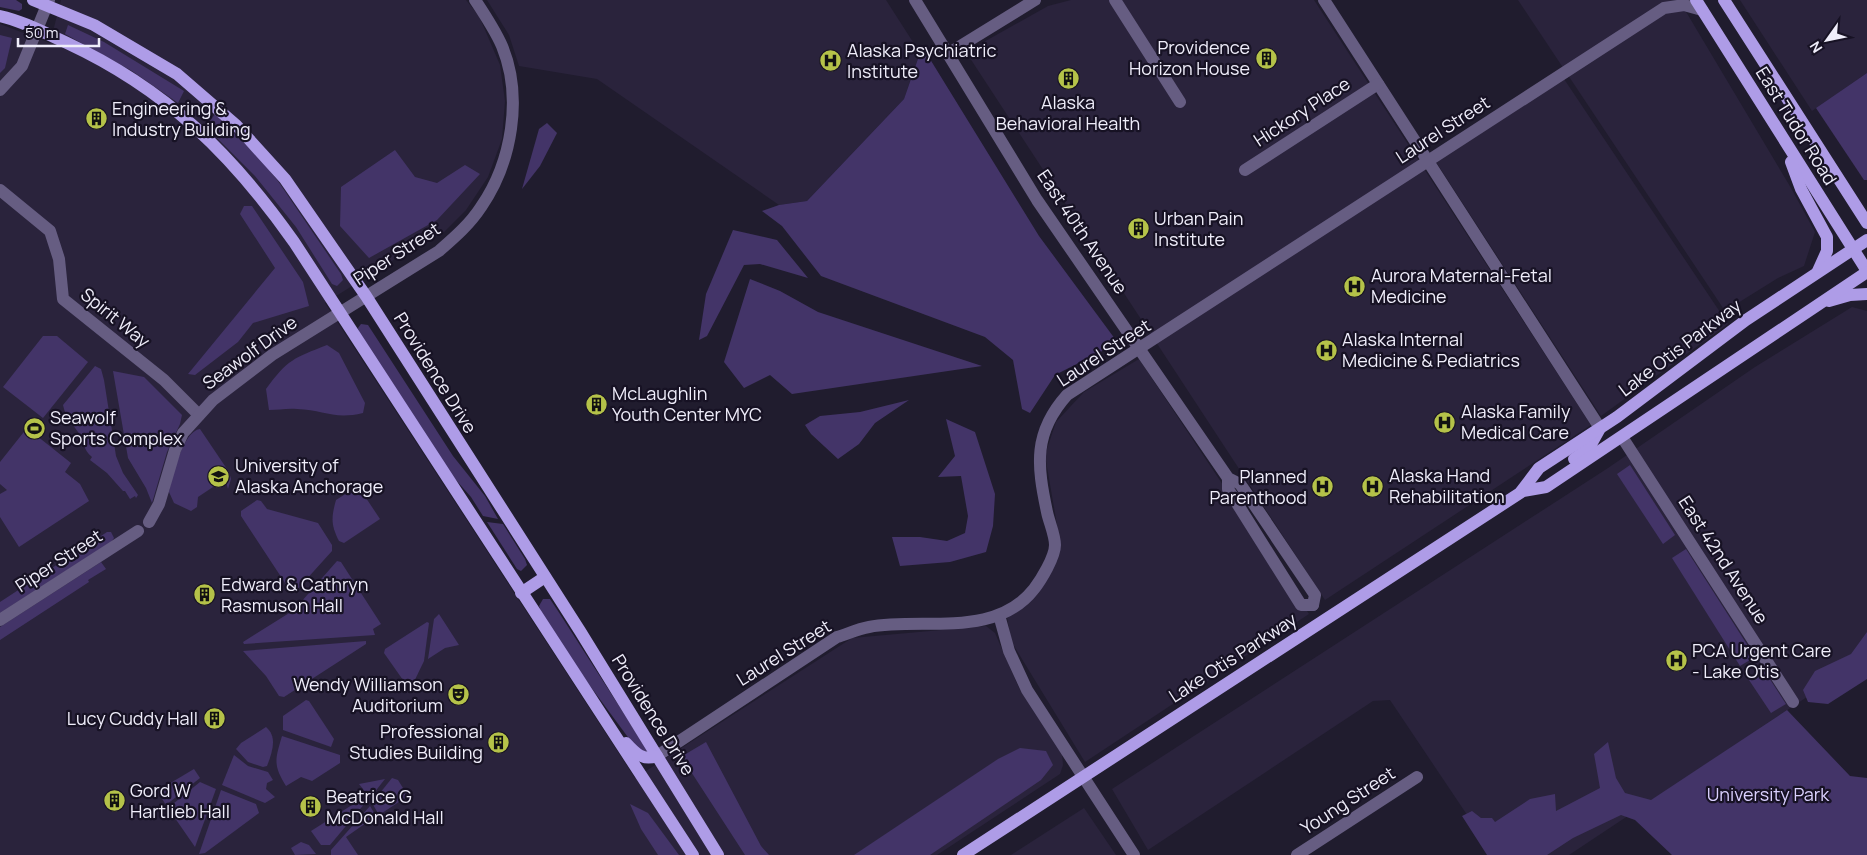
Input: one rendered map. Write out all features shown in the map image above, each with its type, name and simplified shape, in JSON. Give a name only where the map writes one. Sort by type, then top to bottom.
[{"type":"main road","name":"Providence Drive","points":[[33,0],[48,3],[94,25],[177,74],[214,104],[257,146],[285,180],[366,296],[658,756],[718,855]]},
{"type":"main road","name":"East Tudor Road","points":[[1724,0],[1867,223]]},
{"type":"main road","name":"East Tudor Road","points":[[1699,5],[1867,271]]},
{"type":"main road","points":[[0,16],[37,29],[93,55],[149,90],[216,146],[269,206],[693,855]]},
{"type":"main road","points":[[1786,145],[1799,184],[1827,237],[1827,251],[1816,273]]},
{"type":"main road","points":[[1850,197],[1867,204]]},
{"type":"main road","name":"Lake Otis Parkway","points":[[1523,491],[1539,468],[1662,384],[1742,322],[1867,240]]},
{"type":"main road","name":"Lake Otis Parkway","points":[[963,855],[1523,491],[1546,487],[1867,271]]},
{"type":"main road","points":[[1817,305],[1850,296],[1867,294]]},
{"type":"main road","points":[[1622,437],[1621,431],[1624,422],[1650,402],[1662,384]]},
{"type":"main road","points":[[1546,487],[1559,469],[1589,448],[1598,436],[1600,428]]},
{"type":"main road","points":[[521,593],[545,577]]},
{"type":"main road","points":[[606,722],[616,729],[639,756],[648,759],[658,756]]},
{"type":"street","name":"Piper Street","points":[[340,312],[440,251],[462,231],[487,198],[500,170],[513,114],[510,79],[503,48],[475,0]]},
{"type":"street","name":"East 40th Avenue","points":[[915,0],[1037,200],[1142,349],[1228,478],[1240,484],[1315,596],[1313,605],[1324,619]]},
{"type":"street","points":[[949,53],[1035,0]]},
{"type":"street","points":[[1115,0],[1180,102]]},
{"type":"street","points":[[1324,0],[1429,160],[1600,428]]},
{"type":"street","points":[[0,90],[22,66],[48,3]]},
{"type":"street","name":"Laurel Street","points":[[658,756],[837,637],[869,627],[980,620],[999,615],[1022,601],[1042,579],[1055,546],[1042,481],[1039,454],[1043,430],[1054,410],[1075,390],[1142,349],[1667,4],[1699,5]]},
{"type":"street","name":"Hickory Place","points":[[1245,170],[1378,84]]},
{"type":"street","name":"Spirit Way","points":[[0,190],[50,231],[57,250],[63,299],[148,367],[199,415]]},
{"type":"street","name":"Seawolf Drive","points":[[152,518],[183,433],[199,415],[213,400],[244,374],[340,312]]},
{"type":"street","name":"East 42nd Avenue","points":[[1622,437],[1793,702]]},
{"type":"street","name":"Piper Street","points":[[0,620],[138,531]]},
{"type":"street","points":[[999,615],[1009,651],[1027,690],[1134,855]]},
{"type":"street","name":"Young Street","points":[[1297,855],[1417,777]]},
{"type":"shaded area","name":"University of Alaska Anchorage","points":[[61,0],[466,0],[479,16],[500,65],[505,101],[502,139],[488,177],[466,210],[443,233],[411,249],[325,303],[635,778],[852,638],[986,626],[995,633],[1019,688],[1062,753],[1063,765],[1060,774],[937,855],[0,855],[0,24],[50,43]]},
{"type":"shaded area","points":[[487,0],[886,0],[920,53],[904,99],[807,201],[779,205],[597,79],[519,66],[509,35]]},
{"type":"shaded area","points":[[1071,0],[1314,0],[1591,425],[1325,600],[966,52],[1048,6]]},
{"type":"shaded area","points":[[1518,0],[1679,0],[1791,188],[1815,232],[1804,266],[1778,278],[1725,311]]},
{"type":"shaded area","points":[[1740,0],[1867,0],[1867,73],[1812,111]]},
{"type":"shaded area","points":[[1564,79],[1728,324],[1601,416],[1436,162]]},
{"type":"shaded area","points":[[1852,307],[1867,311],[1867,657],[1569,855],[1494,855],[1390,700],[1373,701],[1148,850],[1112,789],[1608,468],[1755,367]]},
{"type":"shaded area","points":[[1139,359],[1309,614],[1085,762],[1011,641],[1007,617],[1039,593],[1057,525],[1045,455],[1056,422],[1084,392]]},
{"type":"shaded area","points":[[1084,808],[1116,855],[1011,855]]},
{"type":"green space","points":[[0,0],[16,0],[22,4],[22,9],[19,11],[0,7]]},
{"type":"green space","points":[[68,25],[104,42],[184,91],[178,103],[132,71],[65,34]]},
{"type":"green space","points":[[0,35],[12,38],[5,68],[0,73]]},
{"type":"green space","points":[[925,51],[1039,236],[1118,343],[1055,375],[1030,413],[1022,409],[1013,360],[985,337],[821,276],[782,226],[762,211],[779,205],[807,201],[904,99],[920,53]]},
{"type":"green space","points":[[1867,73],[1867,180],[1864,180],[1816,108]]},
{"type":"green space","points":[[215,114],[261,160],[278,181],[341,274],[343,280],[337,286],[332,284],[296,227],[255,176],[206,127]]},
{"type":"green space","points":[[547,123],[557,133],[540,166],[522,189],[539,129]]},
{"type":"green space","points":[[395,150],[415,177],[437,183],[465,165],[480,174],[437,220],[369,258],[340,226],[341,187]]},
{"type":"green space","points":[[244,206],[252,206],[303,282],[309,306],[253,323],[238,342],[195,375],[188,374],[275,268],[240,214]]},
{"type":"green space","points":[[733,230],[777,240],[808,278],[760,264],[744,265],[707,336],[699,340],[706,294]]},
{"type":"green space","points":[[750,279],[780,291],[818,312],[982,366],[792,394],[770,375],[744,388],[724,362]]},
{"type":"green space","points":[[361,324],[368,325],[453,456],[485,496],[498,519],[483,516],[471,497],[448,471],[359,334],[358,328]]},
{"type":"green space","points":[[43,336],[57,336],[88,362],[43,418],[3,387]]},
{"type":"green space","points":[[327,345],[339,353],[365,403],[363,413],[336,415],[297,409],[269,410],[266,389],[280,371],[299,357]]},
{"type":"green space","points":[[95,366],[101,369],[104,380],[116,456],[123,473],[138,495],[136,498],[135,496],[130,499],[125,491],[107,473],[90,460],[92,457],[64,410],[63,405]]},
{"type":"green space","points":[[113,371],[144,377],[182,415],[180,424],[167,452],[152,503],[146,488],[128,458]]},
{"type":"green space","points":[[909,400],[875,423],[859,444],[838,459],[811,434],[805,425],[820,416],[860,412]]},
{"type":"green space","points":[[946,419],[975,432],[995,494],[993,526],[986,552],[950,562],[900,566],[892,537],[920,537],[947,541],[965,533],[968,516],[961,476],[938,477],[955,456]]},
{"type":"green space","points":[[27,428],[71,463],[65,472],[80,484],[89,501],[19,547],[0,517],[0,494],[7,490],[0,484],[0,462]]},
{"type":"green space","points":[[200,429],[229,472],[231,479],[228,489],[226,482],[222,481],[198,497],[197,507],[191,511],[174,503],[169,492],[179,456],[188,438]]},
{"type":"green space","points":[[1630,465],[1675,535],[1663,544],[1617,474]]},
{"type":"green space","points":[[358,486],[380,519],[344,543],[339,541],[334,530],[334,506],[336,500]]},
{"type":"green space","points":[[257,500],[261,501],[267,509],[318,523],[332,545],[332,551],[295,592],[291,592],[241,516],[241,511]]},
{"type":"green space","points":[[487,522],[503,524],[525,559],[527,565],[521,571],[517,569]]},
{"type":"green space","points":[[107,532],[111,532],[114,538],[111,542],[0,613],[0,602]]},
{"type":"green space","points":[[1686,549],[1755,657],[1740,666],[1672,558]]},
{"type":"green space","points":[[337,561],[341,562],[381,624],[373,629],[375,635],[244,644],[243,642],[294,610]]},
{"type":"green space","points":[[101,562],[106,569],[0,640],[0,627]]},
{"type":"green space","points":[[543,599],[550,599],[648,751],[641,751],[630,740],[582,675],[543,617],[539,606]]},
{"type":"green space","points":[[439,614],[459,645],[445,648],[428,659],[434,619]]},
{"type":"green space","points":[[427,622],[429,623],[424,661],[410,690],[384,653],[385,649]]},
{"type":"green space","points":[[1867,632],[1867,679],[1828,704],[1808,702],[1803,690],[1815,671],[1851,654]]},
{"type":"green space","points":[[366,641],[366,644],[284,697],[279,696],[266,676],[243,651]]},
{"type":"green space","points":[[1764,670],[1786,704],[1771,713],[1749,680]]},
{"type":"green space","points":[[306,700],[309,701],[334,739],[331,747],[283,730],[283,716]]},
{"type":"green space","name":"University Park","points":[[1787,710],[1850,776],[1867,778],[1867,855],[1672,855],[1635,820],[1621,815],[1573,838],[1547,855],[1487,855],[1462,816],[1472,811],[1481,818],[1492,818],[1495,822],[1530,799],[1555,794],[1556,811],[1600,788],[1594,754],[1608,742],[1616,778],[1625,793],[1651,800]]},
{"type":"green space","points":[[266,727],[272,735],[273,745],[267,766],[263,767],[248,762],[236,749],[241,743]]},
{"type":"green space","points":[[282,736],[340,755],[340,763],[312,781],[301,777],[286,786],[276,762]]},
{"type":"green space","points":[[706,742],[761,846],[769,855],[745,855],[686,764],[684,755]]},
{"type":"green space","points":[[1020,748],[1046,751],[1053,765],[1041,780],[930,855],[854,855],[998,759]]},
{"type":"green space","points":[[234,755],[248,766],[268,772],[273,780],[267,783],[266,789],[275,797],[265,803],[222,785]]},
{"type":"green space","points":[[194,769],[200,778],[166,805],[157,791]]},
{"type":"green space","points":[[392,778],[398,780],[408,796],[379,815],[372,803]]},
{"type":"green space","points":[[385,779],[370,798],[359,784]]},
{"type":"green space","points":[[200,782],[216,789],[195,847],[168,808]]},
{"type":"green space","points":[[221,790],[256,804],[259,813],[205,853],[199,854]]},
{"type":"green space","points":[[363,798],[366,802],[330,845],[321,845],[311,831]]},
{"type":"green space","points":[[630,804],[648,813],[679,855],[658,855],[641,829]]},
{"type":"green space","points":[[370,806],[376,816],[346,837],[358,855],[331,855],[331,850]]},
{"type":"green space","points":[[301,842],[309,845],[316,854],[295,855],[291,848]]},
{"type":"place","name":"Providence Horizon House","points":[[1266,58]]},
{"type":"place","name":"Alaska Psychiatric Institute","points":[[831,61]]},
{"type":"place","name":"Alaska Behavioral Health","points":[[1068,78]]},
{"type":"place","name":"Engineering & Industry Building","points":[[96,119]]},
{"type":"place","name":"Urban Pain Institute","points":[[1138,229]]},
{"type":"place","name":"Aurora Maternal-Fetal Medicine","points":[[1355,286]]},
{"type":"place","name":"Alaska Internal Medicine & Pediatrics","points":[[1326,350]]},
{"type":"place","name":"McLaughlin Youth Center MYC","points":[[596,404]]},
{"type":"place","name":"Alaska Family Medical Care","points":[[1445,422]]},
{"type":"place","name":"Seawolf Sports Complex","points":[[34,428]]},
{"type":"place","name":"University of Alaska Anchorage","points":[[219,476]]},
{"type":"place","name":"Alaska Hand Rehabilitation","points":[[1373,486]]},
{"type":"place","name":"Planned Parenthood","points":[[1323,487]]},
{"type":"place","name":"Edward & Cathryn Rasmuson Hall","points":[[205,595]]},
{"type":"place","name":"PCA Urgent Care - Lake Otis","points":[[1676,661]]},
{"type":"place","name":"Wendy Williamson Auditorium","points":[[459,695]]},
{"type":"place","name":"Lucy Cuddy Hall","points":[[214,719]]},
{"type":"place","name":"Professional Studies Building","points":[[499,742]]},
{"type":"place","name":"Gord W Hartlieb Hall","points":[[114,801]]},
{"type":"place","name":"Beatrice G McDonald Hall","points":[[310,807]]}]
